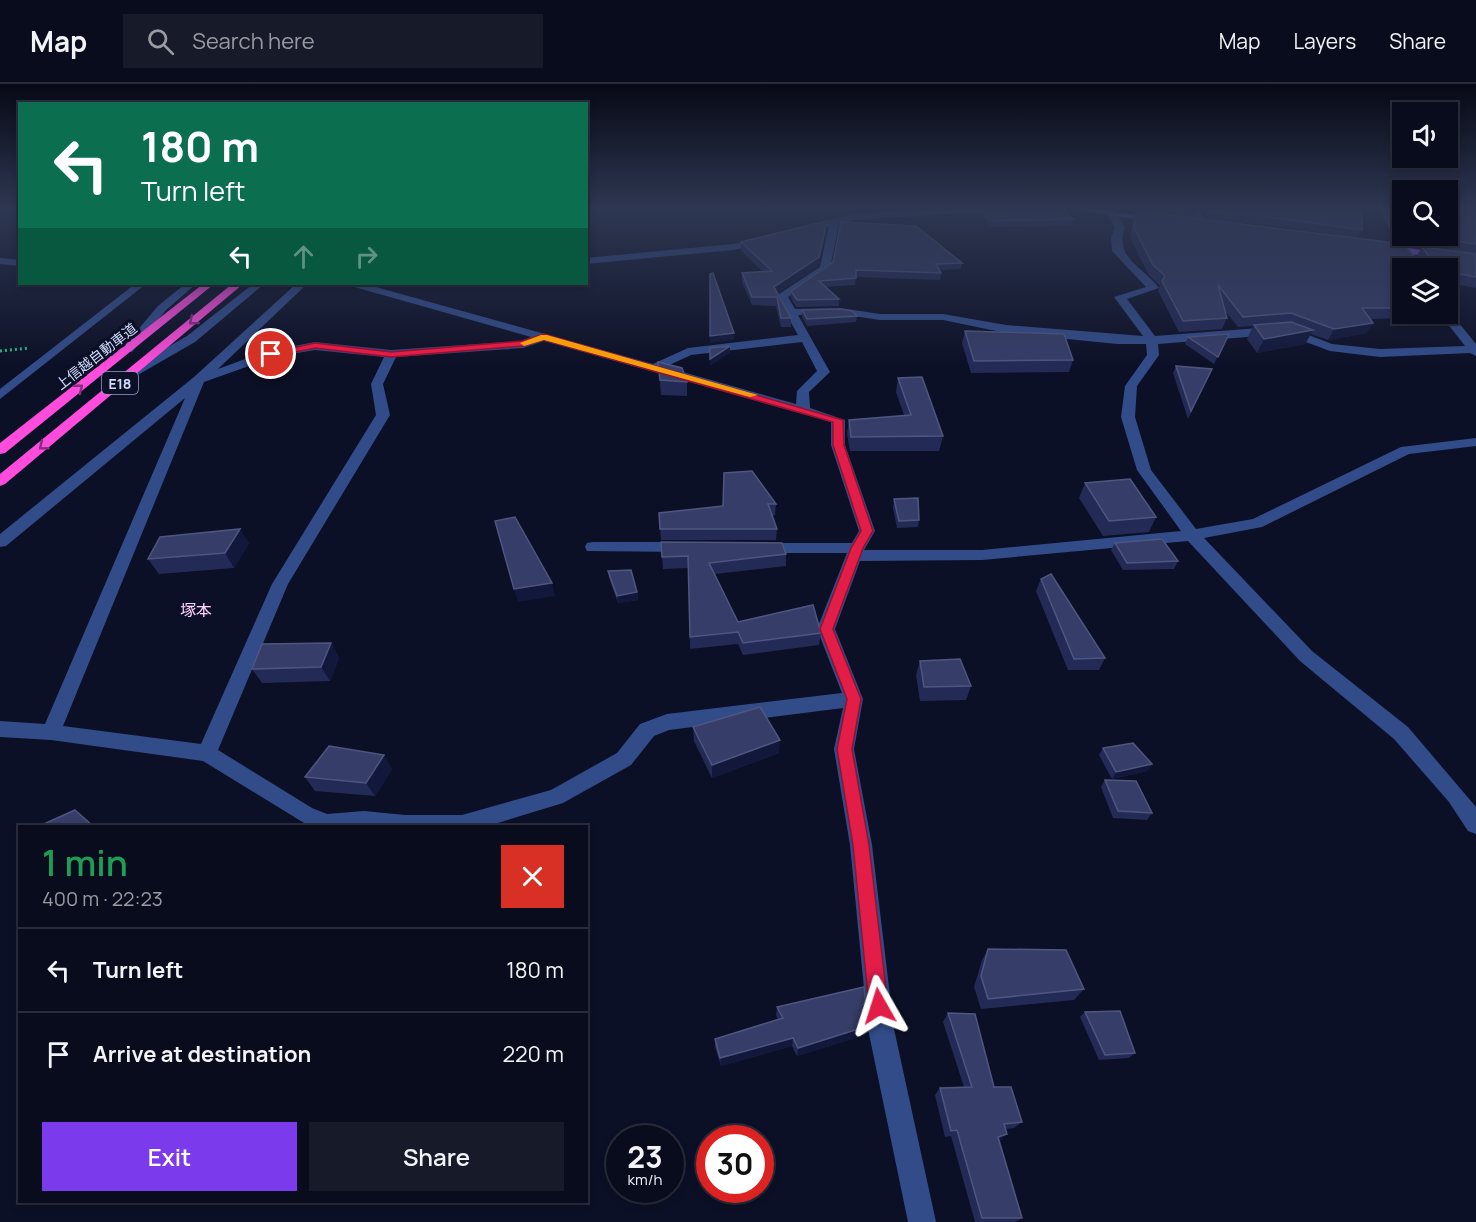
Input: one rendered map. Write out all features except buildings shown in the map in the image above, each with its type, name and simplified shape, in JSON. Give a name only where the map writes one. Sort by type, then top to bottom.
[{"type":"highway","name":"上信越自動車道","points":[[0,450],[208,285]]},
{"type":"highway","name":"E18","points":[[0,481],[237,285]]},
{"type":"street","points":[[1,261],[18,263]]},
{"type":"street","points":[[803,409],[803,391],[824,372],[793,312],[782,296],[825,268],[826,261]]},
{"type":"street","points":[[1128,261],[1154,288],[1120,297],[1152,340],[1153,355],[1131,386],[1128,417],[1144,471],[1192,535],[1306,656],[1401,733],[1456,796],[1476,824]]},
{"type":"street","points":[[0,395],[140,285]]},
{"type":"street","points":[[127,350],[162,308],[190,285]]},
{"type":"street","points":[[132,373],[191,339],[258,285]]},
{"type":"street","points":[[0,542],[199,380],[301,285]]},
{"type":"street","points":[[359,285],[838,420],[838,445],[867,531],[826,629],[854,699],[844,749],[861,845],[881,1029],[922,1222]]},
{"type":"street","points":[[793,312],[840,311],[880,316],[943,317],[1006,329],[1118,340],[1152,340],[1285,330],[1330,347],[1380,353],[1475,350]]},
{"type":"street","points":[[1454,324],[1475,350]]},
{"type":"street","points":[[51,732],[199,380],[271,354],[315,346],[391,354],[523,344],[544,337]]},
{"type":"street","points":[[654,368],[688,352],[807,338]]},
{"type":"street","points":[[207,753],[280,584],[383,415],[377,384],[391,354]]},
{"type":"street","points":[[742,548],[982,555],[1192,535],[1257,523],[1406,450],[1476,442]]},
{"type":"street","points":[[593,547],[696,547]]},
{"type":"street","points":[[0,729],[51,732],[207,753],[305,815],[327,824],[364,820],[405,825],[462,825],[556,796],[624,759],[647,730],[668,722],[854,699]]},
{"type":"slow traffic","points":[[524,343],[544,337],[753,395]]},
{"type":"district","name":"塚本","points":[[196,610]]},
{"type":"route","points":[[271,354],[315,346],[370,354],[391,354],[523,344],[544,337],[838,420],[838,445],[867,531],[857,548],[856,556],[826,629],[854,699],[844,749],[861,845],[879,1006]]}]
